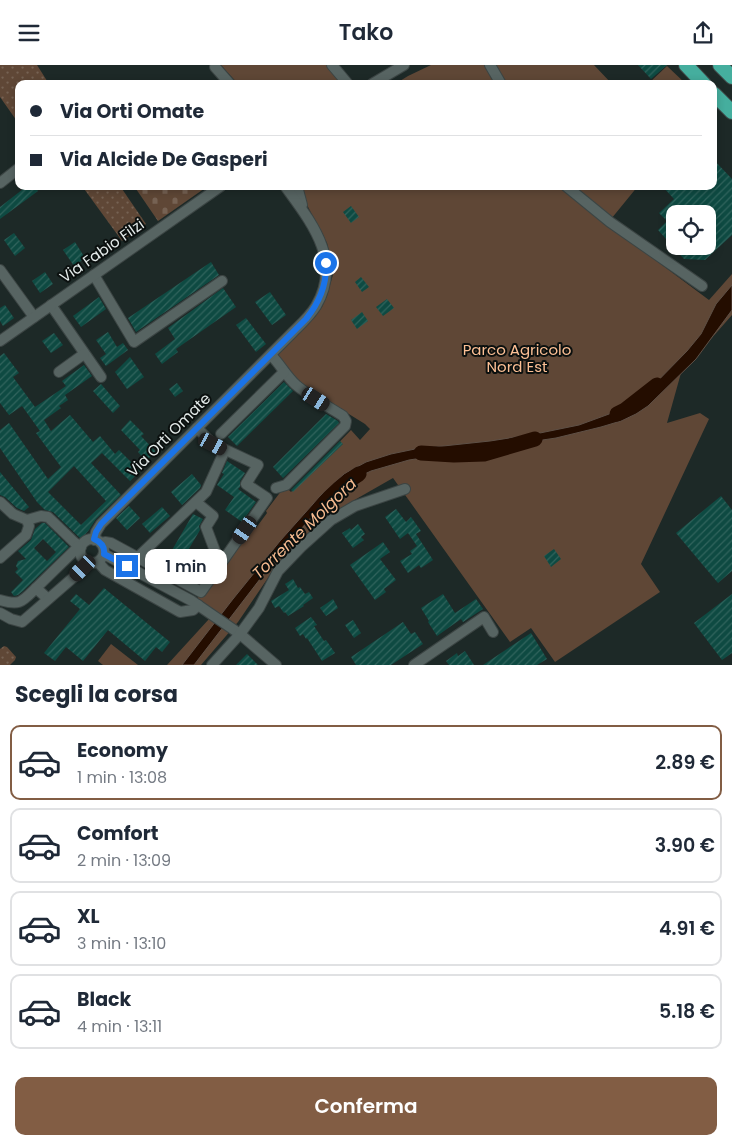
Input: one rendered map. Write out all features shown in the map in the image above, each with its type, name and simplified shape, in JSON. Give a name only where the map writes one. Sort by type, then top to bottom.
[{"type":"highway","points":[[686,65],[700,80]]},
{"type":"highway","points":[[720,65],[732,77]]},
{"type":"highway","points":[[717,97],[732,112]]},
{"type":"street","points":[[332,65],[345,80]]},
{"type":"street","points":[[379,80],[404,65]]},
{"type":"street","points":[[490,65],[499,80]]},
{"type":"street","points":[[214,66],[222,80]]},
{"type":"street","points":[[214,66],[226,80]]},
{"type":"street","points":[[0,183],[15,171]]},
{"type":"street","name":"Via Fabio Filzi","points":[[0,341],[215,190]]},
{"type":"street","name":"Via Orti Omate","points":[[97,541],[96,532],[101,524],[300,326],[314,309],[324,289],[326,270],[324,250],[320,239],[290,190]]},
{"type":"street","points":[[571,190],[610,222],[702,286]]},
{"type":"street","points":[[0,270],[34,317]]},
{"type":"street","points":[[94,275],[134,342],[222,281]]},
{"type":"street","points":[[51,305],[101,377]]},
{"type":"street","points":[[59,372],[84,354]]},
{"type":"street","points":[[271,355],[298,387],[343,416],[346,421],[345,426],[286,485],[276,487]]},
{"type":"street","points":[[221,434],[284,372]]},
{"type":"street","points":[[0,600],[20,602],[86,541],[112,543],[201,592],[267,498],[246,484],[258,465],[213,444],[197,428]]},
{"type":"street","points":[[138,557],[206,492],[225,450]]},
{"type":"street","points":[[212,665],[237,632],[259,608],[278,571],[300,547],[332,519],[355,506],[405,489]]},
{"type":"street","points":[[0,502],[13,514],[27,520],[42,516],[48,517],[80,547],[81,555],[87,562],[94,563],[101,558]]},
{"type":"street","points":[[196,502],[212,516],[206,527],[218,559],[222,561]]},
{"type":"street","points":[[0,558],[26,535],[29,526],[27,520]]},
{"type":"street","points":[[97,541],[104,548],[101,558],[105,569],[180,612],[201,607]]},
{"type":"street","points":[[101,558],[167,587],[201,607],[237,632],[276,665]]},
{"type":"street","points":[[0,613],[11,619],[22,621],[75,576],[87,562]]},
{"type":"street","points":[[36,587],[48,599]]},
{"type":"street","points":[[414,665],[484,617],[493,632]]},
{"type":"green space","points":[[0,65],[37,65],[46,80],[15,80],[15,118],[0,97]]},
{"type":"green space","points":[[221,65],[330,65],[342,80],[234,80]]},
{"type":"green space","points":[[431,65],[484,65],[490,75],[497,65],[594,65],[608,80],[402,80]]},
{"type":"green space","points":[[667,66],[682,80],[652,80]]},
{"type":"green space","points":[[85,190],[123,190],[146,224],[122,241]]},
{"type":"green space","points":[[137,190],[202,190],[158,221]]},
{"type":"green space","name":"Parco Agricolo Nord Est","points":[[302,190],[635,190],[607,224],[709,300],[732,274],[732,315],[681,373],[667,423],[700,413],[709,419],[641,564],[660,592],[555,662],[531,628],[510,642],[393,478],[351,502],[314,528],[276,566],[238,622],[201,665],[167,665],[209,619],[192,606],[249,524],[256,528],[285,486],[291,492],[351,430],[360,440],[370,429],[297,382],[278,355],[315,317],[322,307],[334,271],[327,243],[307,205]]},
{"type":"green space","points":[[111,644],[138,665],[103,665],[98,661]]},
{"type":"green space","points":[[4,646],[16,657],[10,665],[0,665],[0,649]]},
{"type":"shaded area","name":"Torrente Molgora","points":[[732,285],[732,310],[696,359],[648,406],[636,414],[601,427],[556,438],[409,460],[371,471],[343,486],[322,505],[280,553],[194,665],[182,665],[280,541],[321,495],[344,474],[366,462],[391,454],[415,449],[535,434],[579,425],[620,410],[640,399],[687,351],[701,334],[716,304]]},
{"type":"building","points":[[638,65],[667,65],[651,79]]},
{"type":"building","points":[[717,163],[732,179],[732,235],[716,250],[716,205],[668,205],[674,199],[666,190],[717,190]]},
{"type":"building","points":[[22,190],[38,191],[0,219],[0,207]]},
{"type":"building","points":[[351,206],[359,217],[351,223],[343,212]]},
{"type":"building","points":[[666,206],[666,220],[659,213]]},
{"type":"building","points":[[666,222],[666,239],[658,230]]},
{"type":"building","points":[[14,233],[25,248],[15,256],[4,240]]},
{"type":"building","points":[[75,242],[85,258],[74,266],[63,250]]},
{"type":"building","points":[[680,255],[710,255],[705,260],[684,259]]},
{"type":"building","points":[[211,262],[219,275],[136,332],[128,318]]},
{"type":"building","points":[[45,272],[53,284],[40,293],[32,281]]},
{"type":"building","points":[[361,277],[369,287],[362,292],[355,282]]},
{"type":"building","points":[[223,288],[236,307],[176,349],[178,352],[162,364],[155,354],[175,339],[168,328]]},
{"type":"building","points":[[270,292],[286,315],[272,325],[255,302]]},
{"type":"building","points":[[99,297],[106,309],[81,327],[73,316]]},
{"type":"building","points":[[387,299],[394,308],[383,316],[376,307]]},
{"type":"building","points":[[5,305],[14,318],[3,326],[0,321],[0,308]]},
{"type":"building","points":[[362,312],[368,321],[357,329],[351,320]]},
{"type":"building","points":[[246,318],[266,344],[256,352],[236,325]]},
{"type":"building","points":[[108,332],[117,347],[123,343],[128,350],[106,366],[100,358],[106,354],[96,340]]},
{"type":"building","points":[[54,333],[63,345],[51,353],[42,341]]},
{"type":"building","points":[[4,353],[19,373],[13,377],[35,407],[66,386],[62,381],[84,365],[92,376],[65,395],[68,400],[59,406],[61,408],[44,420],[51,431],[70,415],[93,442],[100,436],[115,454],[119,450],[140,471],[130,481],[102,453],[91,463],[121,495],[96,519],[81,539],[53,512],[45,510],[37,502],[0,448],[0,430],[9,423],[48,479],[61,467],[36,433],[40,431],[22,406],[9,415],[0,403],[0,356]],"holes":[[[74,466],[106,501],[81,525],[48,492]]]},
{"type":"building","points":[[130,357],[144,377],[127,389],[115,372]]},
{"type":"building","points":[[284,382],[293,391],[237,446],[228,437]]},
{"type":"building","points":[[177,383],[183,391],[175,397],[169,389]]},
{"type":"building","points":[[101,384],[120,406],[113,413],[93,391]]},
{"type":"building","points":[[326,414],[339,423],[283,478],[273,467]]},
{"type":"building","points":[[130,420],[144,434],[141,436],[156,452],[146,461],[138,452],[140,450],[121,430]]},
{"type":"building","points":[[340,441],[343,444],[293,492],[291,490]]},
{"type":"building","points":[[227,461],[245,473],[238,489],[256,502],[242,522],[225,510],[234,497],[217,485],[224,474],[222,473]]},
{"type":"building","points":[[0,472],[29,507],[24,511],[0,495]]},
{"type":"building","points":[[192,474],[201,485],[182,505],[171,492]]},
{"type":"building","points":[[721,496],[732,510],[732,571],[718,583],[676,533]]},
{"type":"building","points":[[129,506],[140,518],[127,530],[116,518]]},
{"type":"building","points":[[162,507],[170,516],[150,533],[142,524]]},
{"type":"building","points":[[396,509],[406,522],[411,517],[421,531],[416,534],[433,560],[421,568],[419,565],[408,573],[400,561],[412,554],[410,551],[417,546],[408,533],[400,539],[385,517]]},
{"type":"building","points":[[193,514],[203,519],[199,526],[200,530],[180,564],[168,557]]},
{"type":"building","points":[[42,523],[45,523],[69,547],[23,591],[14,596],[11,592],[23,580],[15,572],[18,569],[16,566],[18,561],[26,559],[18,551],[31,540],[35,529]],"holes":[[[43,539],[56,552],[47,561],[34,548]]]},
{"type":"building","points":[[358,524],[365,534],[361,537],[364,540],[353,548],[342,533],[350,528],[351,530]]},
{"type":"building","points":[[383,542],[390,552],[380,559],[396,580],[384,589],[386,592],[375,600],[350,565]]},
{"type":"building","points":[[554,549],[561,559],[551,567],[544,556]]},
{"type":"building","points":[[204,559],[212,565],[199,583],[190,578]]},
{"type":"building","points":[[293,579],[298,588],[300,587],[305,594],[309,592],[313,598],[288,616],[279,606],[275,608],[271,601],[289,590],[285,584]]},
{"type":"building","points":[[104,588],[170,642],[162,652],[156,647],[145,661],[108,630],[83,661],[66,647],[55,661],[44,653],[80,609],[70,601],[76,594],[89,605]]},
{"type":"building","points":[[443,594],[455,613],[476,599],[483,609],[463,622],[461,619],[437,636],[421,608]]},
{"type":"building","points":[[732,594],[732,653],[722,660],[694,623]]},
{"type":"building","points":[[333,599],[338,608],[326,616],[320,608]]},
{"type":"building","points":[[311,617],[317,625],[314,626],[324,641],[326,640],[335,653],[322,661],[307,638],[303,634],[300,636],[295,628]]},
{"type":"building","points":[[353,620],[361,633],[354,638],[345,625]]},
{"type":"building","points":[[403,622],[411,634],[415,632],[423,644],[391,665],[356,665],[351,657]]},
{"type":"building","points":[[531,633],[547,659],[537,665],[483,665]]},
{"type":"building","points":[[465,651],[474,665],[449,665],[446,661],[457,653],[458,656]]},
{"type":"building","points":[[247,654],[258,665],[236,665]]},
{"type":"waterway","name":"Torrente Molgora","points":[[617,414],[657,385]]},
{"type":"waterway","name":"Torrente Molgora","points":[[421,453],[484,454],[535,439]]},
{"type":"waterway","name":"Torrente Molgora","points":[[320,508],[338,489],[359,474]]},
{"type":"route","points":[[127,566],[104,554],[101,543],[94,539],[101,524],[306,319],[317,305],[324,289],[326,263]]}]
